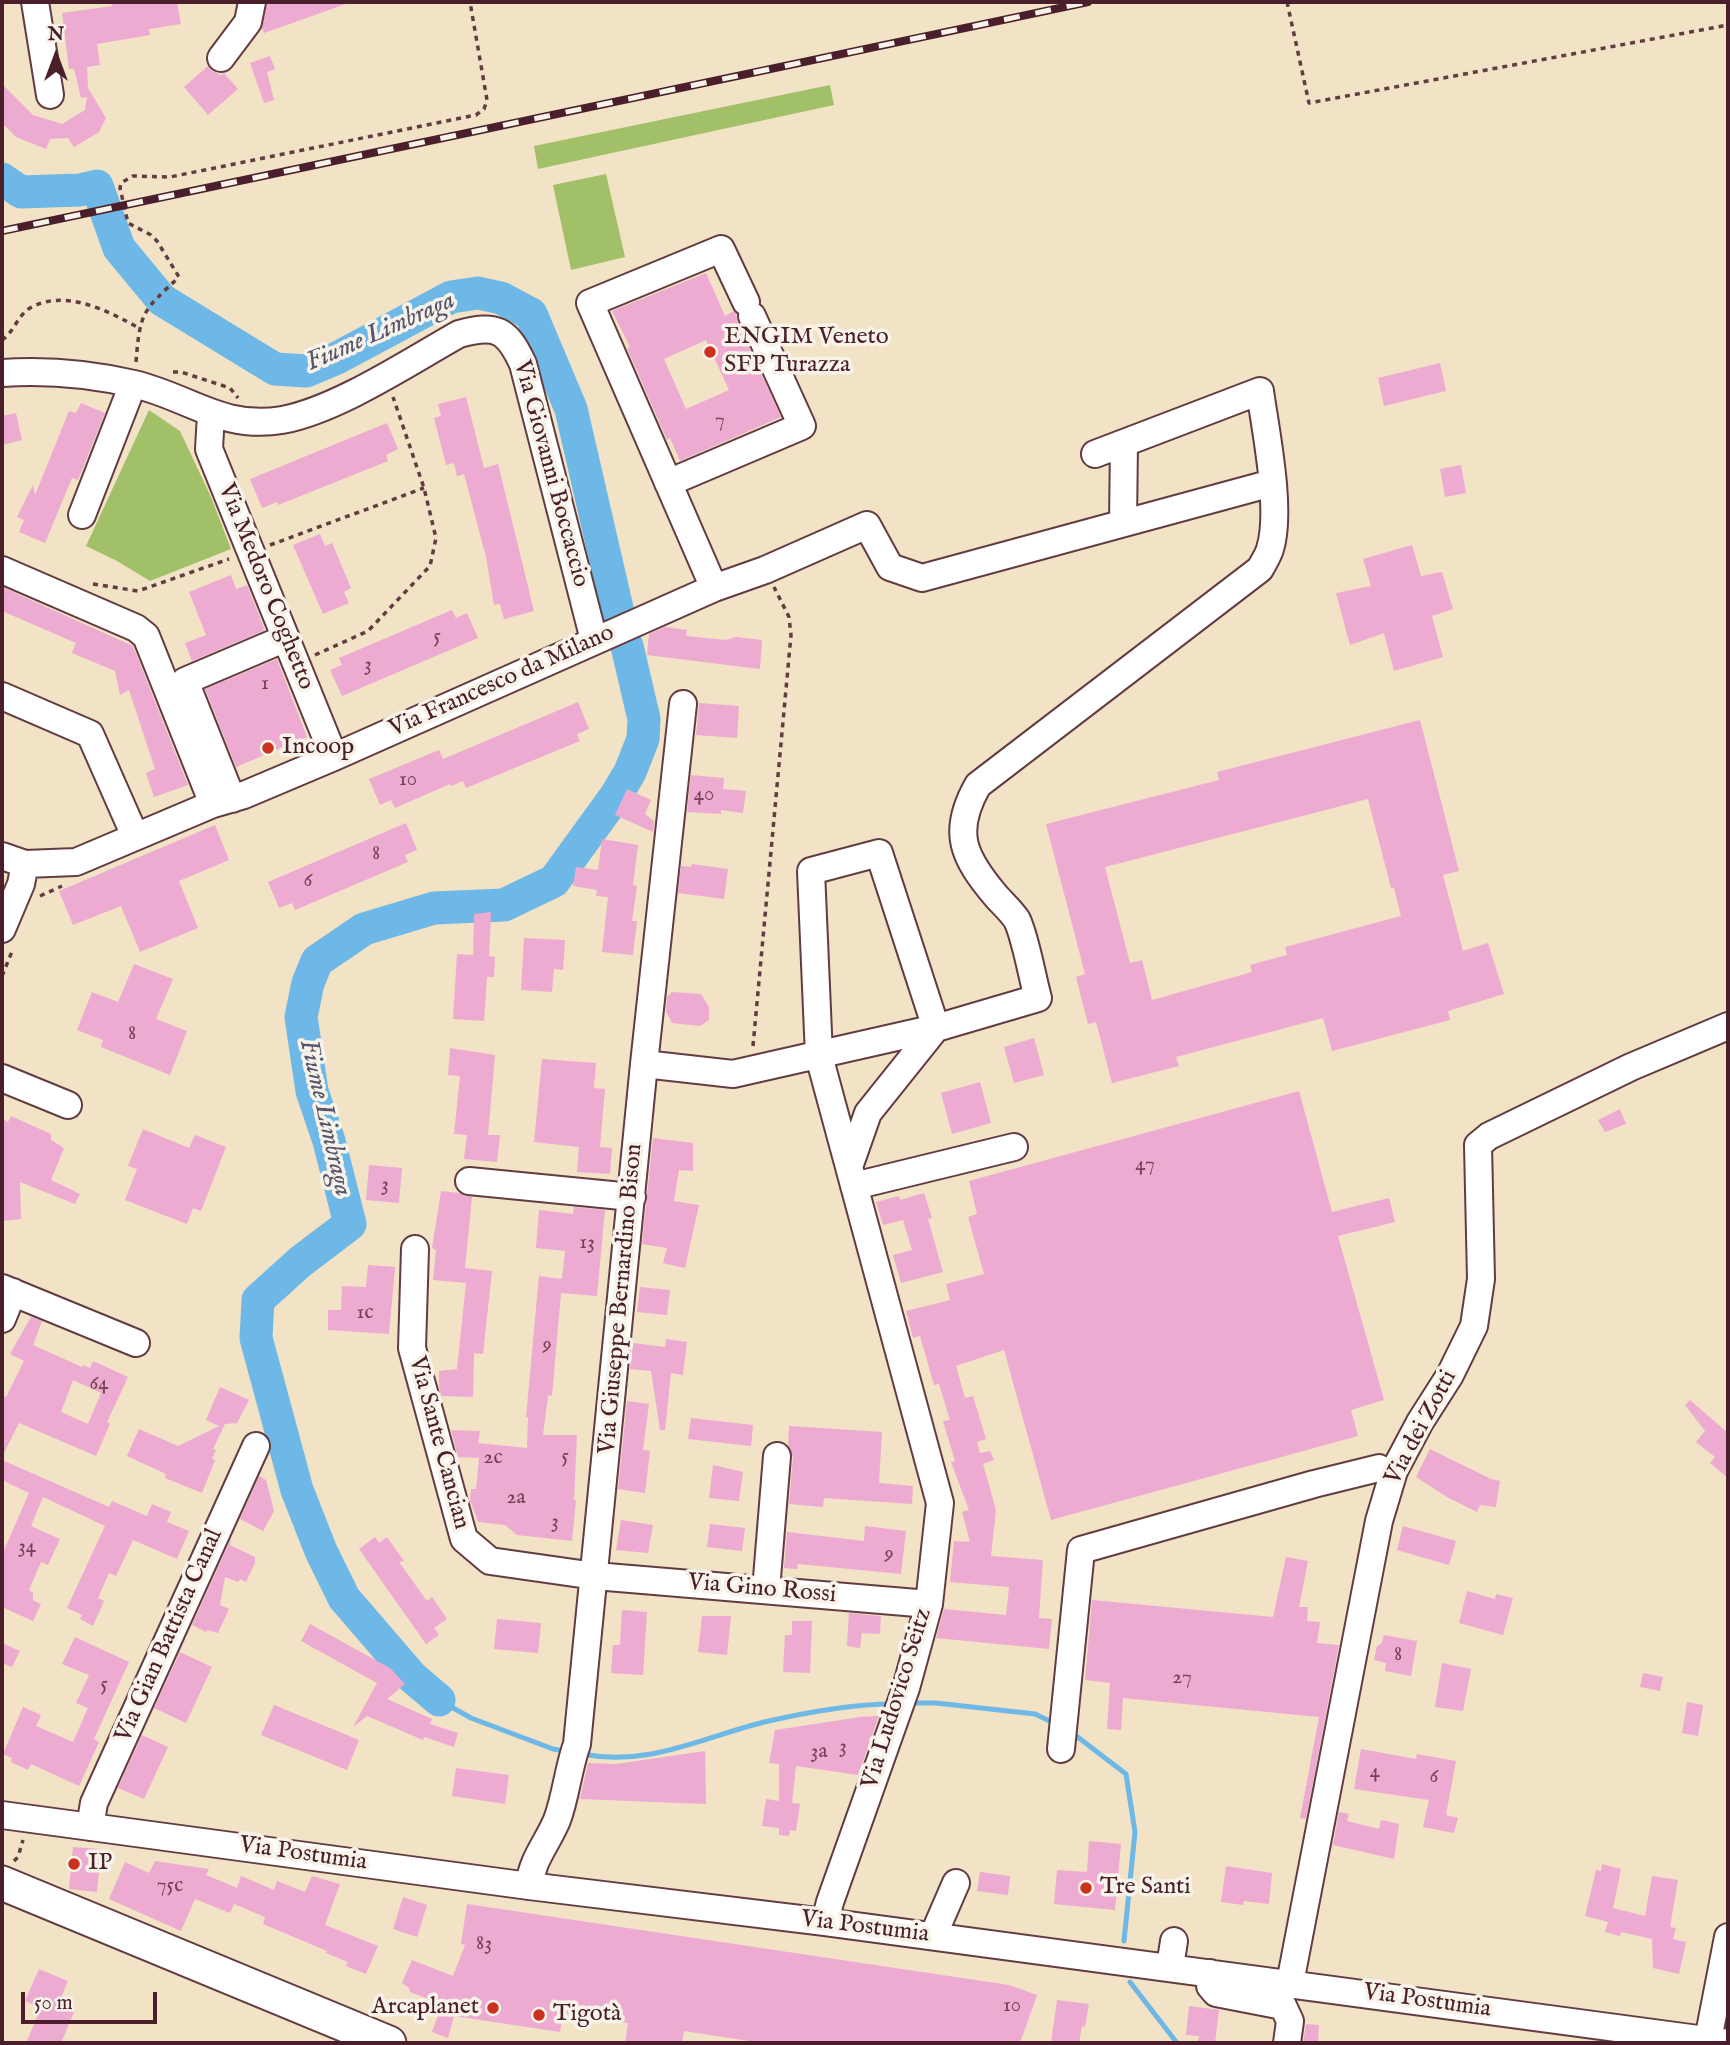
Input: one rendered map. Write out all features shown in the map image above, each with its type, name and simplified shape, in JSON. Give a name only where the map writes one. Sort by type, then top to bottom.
[{"type":"main road","points":[[4,1879],[389,2043]]},
{"type":"street","points":[[35,2],[50,95]]},
{"type":"street","points":[[221,58],[248,22],[252,2]]},
{"type":"street","points":[[668,483],[802,426],[721,249],[590,303],[668,483],[714,588]]},
{"type":"street","name":"Via Giovanni Boccaccio","points":[[2,373],[140,375],[161,392],[211,414],[240,421],[281,420],[306,415],[329,405],[459,334],[481,328],[498,331],[514,343],[523,364],[594,640]]},
{"type":"street","points":[[82,515],[140,375]]},
{"type":"street","points":[[644,1064],[733,1074],[936,1028],[1038,998],[1017,920],[975,872],[967,855],[963,833],[965,807],[978,785],[1260,569],[1270,550],[1273,524],[1272,483],[1260,391],[1095,454]]},
{"type":"street","name":"Via Medoro Coghetto","points":[[211,414],[209,449],[334,757]]},
{"type":"street","points":[[1124,443],[1123,523],[1272,483]]},
{"type":"street","name":"Via Francesco da Milano","points":[[14,860],[76,862],[334,757],[594,640],[867,525],[890,567],[922,578],[1123,523]]},
{"type":"street","points":[[2,570],[136,628],[146,636],[222,801]]},
{"type":"street","points":[[222,801],[184,681],[286,638]]},
{"type":"street","points":[[2,696],[90,734],[135,836]]},
{"type":"street","name":"Via Giuseppe Bernardino Bison","points":[[529,1886],[531,1868],[557,1819],[573,1754],[595,1576],[644,1064],[683,704]]},
{"type":"street","name":"Via Ludovico Seitz","points":[[825,1922],[906,1688],[929,1604],[940,1503],[819,1056],[811,872],[879,853],[936,1028]]},
{"type":"street","points":[[2,929],[21,884],[14,860]]},
{"type":"street","name":"Via dei Zotti","points":[[1290,1983],[1379,1521],[1394,1471],[1420,1422],[1450,1375],[1474,1326],[1481,1279],[1478,1145],[1489,1136],[1631,1067],[1728,1026]]},
{"type":"street","points":[[936,1028],[868,1113],[852,1177],[1014,1147]]},
{"type":"street","points":[[2,1078],[68,1105]]},
{"type":"street","points":[[469,1181],[632,1197]]},
{"type":"street","name":"Via Sante Cancian","points":[[415,1249],[412,1348],[464,1539],[490,1561],[595,1576]]},
{"type":"street","points":[[2,1319],[7,1290],[136,1343]]},
{"type":"street","name":"Via Gian Battista Canal","points":[[90,1827],[94,1803],[256,1446]]},
{"type":"street","points":[[766,1590],[777,1456]]},
{"type":"street","points":[[1061,1749],[1081,1550],[1379,1468]]},
{"type":"street","name":"Via Gino Rossi","points":[[595,1576],[929,1604]]},
{"type":"street","name":"Via Postumia","points":[[2,1815],[1718,2041]]},
{"type":"street","points":[[933,1936],[956,1882]]},
{"type":"street","points":[[1718,2041],[1728,1937]]},
{"type":"street","points":[[1170,1967],[1174,1941]]},
{"type":"street","points":[[1210,1973],[1210,1986],[1216,1993],[1274,2003],[1287,2010],[1290,2021],[1287,2043]]},
{"type":"path","points":[[140,375],[136,363],[139,328],[148,307],[179,276],[157,241],[128,223],[121,183],[133,176],[170,177],[476,116],[484,109],[487,100],[470,2]]},
{"type":"path","points":[[1287,2],[1309,103],[1728,25]]},
{"type":"path","points":[[2,340],[9,335],[28,309],[58,301],[99,308],[139,328]]},
{"type":"path","points":[[166,372],[181,372],[230,388],[239,399]]},
{"type":"path","points":[[296,663],[368,631],[430,566],[436,538],[424,488],[386,375]]},
{"type":"path","points":[[92,584],[138,591],[424,488]]},
{"type":"path","points":[[751,1070],[791,635],[789,617],[765,570]]},
{"type":"path","points":[[4,1879],[18,1857],[23,1844],[22,1837]]},
{"type":"green space","points":[[830,85],[834,105],[538,169],[534,146]]},
{"type":"green space","points":[[606,174],[625,257],[571,270],[553,185]]},
{"type":"green space","points":[[149,410],[180,431],[211,497],[231,549],[150,581],[86,546]]},
{"type":"building","points":[[112,2],[177,2],[181,24],[149,29],[150,35],[97,44],[100,65],[87,67],[88,88],[106,118],[99,132],[74,147],[68,138],[50,139],[46,149],[16,137],[2,123],[2,84],[33,115],[62,124],[85,110],[87,97],[81,98],[74,69],[69,69],[62,13],[112,6]]},
{"type":"building","points":[[267,2],[346,4],[264,33],[262,28]]},
{"type":"building","points":[[270,56],[275,69],[267,72],[274,100],[264,103],[250,63]]},
{"type":"building","points":[[208,66],[221,75],[224,73],[238,89],[208,115],[184,87]]},
{"type":"building","points":[[706,273],[725,316],[734,311],[736,314],[781,417],[680,461],[670,438],[667,440],[627,348],[630,347],[612,311]],"holes":[[[706,340],[729,390],[686,409],[664,359]]]},
{"type":"building","points":[[1440,363],[1446,391],[1384,406],[1378,378]]},
{"type":"building","points":[[466,397],[484,468],[498,464],[534,611],[504,619],[500,604],[494,605],[486,557],[464,474],[457,476],[454,463],[446,465],[434,418],[441,416],[438,404]]},
{"type":"building","points":[[81,403],[105,413],[78,480],[72,478],[45,543],[19,532],[24,520],[17,517],[33,485],[35,495],[69,411],[76,413]]},
{"type":"building","points":[[16,413],[22,440],[2,445],[2,416]]},
{"type":"building","points":[[387,423],[398,449],[386,455],[388,461],[278,505],[277,502],[262,508],[250,479]]},
{"type":"building","points":[[1461,465],[1466,493],[1445,497],[1440,469]]},
{"type":"building","points":[[320,534],[325,546],[332,543],[351,588],[344,592],[349,603],[323,614],[293,545]]},
{"type":"building","points":[[1412,545],[1421,576],[1442,572],[1453,609],[1432,616],[1443,657],[1394,671],[1384,633],[1350,645],[1336,593],[1371,586],[1363,559]]},
{"type":"building","points":[[231,575],[236,589],[247,585],[263,631],[192,661],[185,643],[206,635],[189,592]]},
{"type":"building","points":[[2,587],[133,646],[188,785],[154,797],[146,773],[155,769],[129,690],[120,695],[115,671],[72,653],[76,643],[2,611]]},
{"type":"building","points":[[452,610],[456,618],[467,613],[478,638],[342,696],[330,670],[342,665],[339,658]]},
{"type":"building","points":[[665,627],[687,630],[686,636],[762,640],[760,669],[647,655],[649,634]]},
{"type":"building","points":[[277,659],[307,737],[236,767],[205,689]]},
{"type":"building","points":[[578,702],[589,729],[577,734],[580,741],[466,788],[463,781],[395,808],[391,800],[380,805],[369,779],[439,750],[443,759]]},
{"type":"building","points":[[699,703],[739,706],[737,738],[696,735]]},
{"type":"building","points":[[1420,720],[1459,871],[1443,875],[1463,951],[1488,943],[1504,994],[1448,1011],[1450,1020],[1332,1051],[1323,1018],[1176,1057],[1179,1066],[1112,1083],[1096,1022],[1088,1024],[1076,977],[1085,974],[1046,824],[1219,780],[1217,772]],"holes":[[[1368,799],[1391,888],[1394,888],[1401,916],[1285,947],[1287,955],[1250,965],[1252,972],[1152,1000],[1142,960],[1130,963],[1105,867]]]},
{"type":"building","points":[[691,775],[724,778],[723,789],[746,791],[743,813],[721,810],[721,814],[687,812]]},
{"type":"building","points":[[627,789],[651,800],[645,814],[654,821],[653,832],[615,815]]},
{"type":"building","points":[[406,823],[417,850],[405,855],[408,862],[295,910],[292,903],[279,908],[268,882]]},
{"type":"building","points":[[215,825],[229,860],[179,881],[198,928],[140,952],[121,906],[73,925],[59,891]]},
{"type":"building","points":[[602,839],[638,845],[633,885],[637,886],[632,921],[637,921],[633,955],[602,952],[608,897],[596,896],[597,890],[573,886],[576,867],[598,870]]},
{"type":"building","points":[[692,864],[728,869],[724,899],[678,893],[681,866],[691,867]]},
{"type":"building","points":[[491,912],[489,956],[495,957],[494,977],[487,977],[484,1021],[453,1019],[457,954],[473,955],[474,914]]},
{"type":"building","points":[[524,938],[565,940],[563,970],[554,969],[552,992],[521,990]]},
{"type":"building","points":[[134,964],[173,979],[156,1019],[187,1031],[170,1075],[101,1047],[103,1040],[77,1030],[92,992],[118,1002]]},
{"type":"building","points":[[672,992],[701,994],[709,1007],[709,1020],[700,1026],[672,1023],[666,1011],[667,997]]},
{"type":"building","points":[[1034,1038],[1044,1075],[1014,1083],[1004,1047]]},
{"type":"building","points":[[450,1048],[495,1055],[488,1135],[500,1135],[497,1162],[464,1159],[467,1135],[454,1134],[460,1076],[448,1075]]},
{"type":"building","points":[[542,1059],[596,1063],[594,1088],[605,1089],[600,1147],[612,1148],[610,1174],[577,1172],[579,1147],[534,1142]]},
{"type":"building","points":[[980,1082],[991,1123],[952,1134],[941,1093]]},
{"type":"building","points":[[1299,1091],[1332,1212],[1389,1198],[1395,1222],[1338,1236],[1384,1400],[1351,1410],[1358,1436],[1051,1520],[1004,1350],[956,1366],[965,1398],[973,1396],[986,1439],[977,1442],[980,1453],[990,1451],[994,1460],[983,1464],[996,1510],[991,1556],[1043,1560],[1039,1618],[1052,1619],[1049,1649],[936,1638],[944,1609],[1006,1615],[1009,1587],[950,1582],[954,1541],[970,1542],[962,1512],[969,1510],[951,1462],[955,1461],[943,1421],[950,1420],[939,1384],[934,1385],[920,1336],[913,1338],[906,1311],[950,1300],[946,1284],[984,1274],[968,1217],[977,1214],[969,1181]]},
{"type":"building","points":[[1620,1109],[1626,1124],[1605,1132],[1598,1120]]},
{"type":"building","points":[[11,1116],[51,1134],[51,1140],[64,1148],[51,1180],[80,1194],[75,1204],[20,1182],[21,1219],[2,1221],[2,1119],[8,1122]]},
{"type":"building","points":[[143,1129],[189,1148],[195,1135],[226,1147],[201,1211],[193,1208],[187,1224],[125,1200],[137,1169],[128,1166]]},
{"type":"building","points":[[653,1138],[693,1143],[693,1171],[679,1170],[674,1201],[699,1205],[685,1268],[663,1263],[667,1248],[642,1244]]},
{"type":"building","points":[[369,1165],[402,1168],[399,1203],[366,1200]]},
{"type":"building","points":[[441,1191],[472,1197],[465,1268],[492,1271],[483,1354],[474,1353],[473,1397],[441,1396],[439,1386],[439,1371],[457,1369],[466,1283],[433,1280],[436,1250],[432,1248]]},
{"type":"building","points":[[924,1193],[932,1218],[928,1219],[943,1272],[901,1283],[893,1255],[912,1250],[903,1220],[883,1225],[876,1202],[899,1196],[900,1200]]},
{"type":"building","points":[[574,1207],[605,1210],[597,1296],[561,1293],[552,1396],[548,1395],[543,1435],[577,1435],[572,1541],[517,1535],[505,1525],[478,1522],[470,1500],[471,1489],[476,1489],[479,1458],[458,1457],[451,1430],[480,1431],[478,1443],[527,1448],[526,1417],[539,1276],[562,1279],[565,1251],[536,1248],[539,1210],[573,1214]]},
{"type":"building","points":[[368,1265],[395,1267],[389,1334],[328,1330],[328,1310],[341,1310],[342,1286],[366,1287]]},
{"type":"building","points":[[640,1287],[670,1290],[667,1315],[637,1312]]},
{"type":"building","points":[[31,1317],[42,1321],[33,1345],[82,1367],[83,1365],[90,1368],[93,1361],[128,1377],[107,1422],[110,1424],[96,1456],[19,1423],[2,1457],[2,1395],[6,1397],[24,1361],[10,1354]],"holes":[[[73,1380],[101,1393],[88,1424],[61,1412]]]},
{"type":"building","points":[[666,1339],[687,1342],[683,1375],[671,1373],[665,1430],[660,1430],[651,1371],[630,1369],[633,1343],[665,1347]]},
{"type":"building","points":[[220,1387],[249,1400],[237,1423],[225,1424],[213,1449],[216,1450],[212,1459],[215,1460],[202,1493],[165,1478],[166,1474],[127,1456],[139,1429],[178,1446],[219,1426],[206,1420]]},
{"type":"building","points":[[1690,1400],[1728,1433],[1728,1478],[1710,1463],[1715,1457],[1696,1442],[1705,1431],[1685,1405]]},
{"type":"building","points":[[627,1401],[649,1404],[643,1450],[650,1451],[645,1493],[618,1489]]},
{"type":"building","points":[[691,1418],[753,1425],[751,1446],[688,1439]]},
{"type":"building","points":[[789,1426],[882,1432],[879,1483],[913,1486],[912,1504],[824,1498],[823,1507],[789,1504],[793,1457],[788,1445]]},
{"type":"building","points":[[1430,1449],[1500,1481],[1496,1507],[1480,1505],[1477,1512],[1416,1477]]},
{"type":"building","points":[[2,1460],[109,1507],[112,1501],[147,1516],[152,1504],[171,1512],[167,1522],[189,1531],[177,1559],[133,1540],[116,1576],[109,1573],[98,1598],[104,1601],[93,1626],[80,1619],[82,1615],[67,1608],[105,1526],[43,1497],[31,1526],[60,1539],[48,1565],[41,1562],[29,1590],[33,1593],[33,1600],[41,1604],[33,1621],[2,1607],[2,1555],[29,1493],[2,1480]]},
{"type":"building","points":[[713,1465],[743,1472],[739,1501],[709,1498]]},
{"type":"building","points":[[259,1476],[266,1480],[274,1511],[263,1531],[240,1519]]},
{"type":"building","points":[[621,1520],[653,1525],[648,1553],[616,1550]]},
{"type":"building","points":[[710,1524],[745,1528],[742,1551],[707,1547]]},
{"type":"building","points":[[865,1526],[906,1531],[901,1574],[798,1564],[797,1569],[784,1568],[787,1532],[864,1541]]},
{"type":"building","points":[[1403,1526],[1456,1541],[1449,1565],[1397,1550]]},
{"type":"building","points":[[375,1537],[379,1543],[387,1537],[404,1561],[399,1562],[427,1601],[432,1597],[447,1619],[434,1628],[439,1635],[426,1644],[359,1549]]},
{"type":"building","points":[[231,1539],[230,1545],[255,1557],[255,1563],[246,1582],[225,1577],[220,1605],[229,1609],[218,1633],[206,1632],[192,1625]]},
{"type":"building","points":[[1286,1557],[1308,1561],[1299,1607],[1308,1607],[1307,1621],[1320,1622],[1317,1643],[1339,1645],[1306,1819],[1300,1818],[1319,1717],[1123,1698],[1121,1730],[1107,1729],[1110,1683],[1085,1680],[1092,1600],[1273,1617]]},
{"type":"building","points":[[1467,1591],[1495,1599],[1496,1594],[1513,1598],[1503,1635],[1459,1623]]},
{"type":"building","points":[[622,1610],[647,1612],[643,1675],[611,1673],[613,1645],[620,1645]]},
{"type":"building","points":[[849,1613],[881,1616],[880,1634],[862,1633],[860,1648],[847,1646]]},
{"type":"building","points":[[702,1616],[731,1616],[727,1655],[698,1652]]},
{"type":"building","points":[[497,1619],[541,1623],[538,1653],[494,1649]]},
{"type":"building","points":[[792,1621],[812,1621],[810,1673],[783,1672],[785,1635],[792,1635]]},
{"type":"building","points":[[310,1624],[390,1668],[405,1684],[387,1699],[432,1719],[430,1724],[458,1733],[454,1747],[424,1737],[423,1740],[367,1716],[353,1727],[377,1683],[301,1641]]},
{"type":"building","points":[[1384,1635],[1417,1641],[1411,1676],[1385,1671],[1386,1663],[1374,1660],[1377,1646],[1381,1644]]},
{"type":"building","points":[[75,1637],[129,1662],[94,1739],[99,1742],[79,1786],[31,1764],[28,1770],[11,1762],[12,1758],[3,1754],[23,1707],[41,1715],[36,1726],[73,1742],[88,1708],[76,1703],[89,1675],[62,1664]]},
{"type":"building","points":[[2,1643],[20,1651],[12,1667],[2,1663]]},
{"type":"building","points":[[180,1652],[212,1667],[186,1723],[154,1708]]},
{"type":"building","points":[[1442,1663],[1471,1669],[1463,1711],[1435,1707]]},
{"type":"building","points":[[1643,1673],[1663,1677],[1660,1691],[1640,1687]]},
{"type":"building","points":[[1687,1702],[1703,1705],[1698,1736],[1682,1733]]},
{"type":"building","points":[[274,1705],[359,1740],[347,1770],[261,1735]]},
{"type":"building","points":[[879,1716],[858,1775],[796,1766],[792,1803],[800,1804],[796,1831],[790,1830],[789,1836],[779,1835],[779,1828],[762,1826],[766,1799],[779,1801],[779,1764],[769,1763],[775,1730]]},
{"type":"building","points":[[142,1735],[168,1747],[144,1799],[118,1788]]},
{"type":"building","points":[[1361,1749],[1416,1759],[1417,1754],[1456,1761],[1446,1815],[1458,1818],[1454,1833],[1423,1827],[1429,1800],[1354,1789]]},
{"type":"building","points":[[705,1751],[706,1804],[580,1799],[588,1763],[616,1764]]},
{"type":"building","points":[[456,1768],[509,1775],[505,1804],[452,1796]]},
{"type":"building","points":[[1339,1812],[1349,1814],[1347,1821],[1379,1829],[1381,1820],[1399,1824],[1394,1859],[1333,1845]]},
{"type":"building","name":"Tre Santi","points":[[1089,1841],[1121,1844],[1115,1910],[1054,1904],[1057,1870],[1087,1872]]},
{"type":"building","points":[[73,1847],[101,1849],[97,1892],[69,1889]]},
{"type":"building","points":[[155,1861],[209,1869],[206,1875],[237,1888],[241,1876],[274,1890],[277,1881],[305,1892],[312,1876],[340,1884],[325,1925],[378,1946],[366,1974],[346,1966],[348,1962],[326,1953],[327,1951],[263,1924],[265,1917],[234,1904],[230,1913],[195,1899],[181,1931],[109,1899],[125,1862],[149,1873]]},
{"type":"building","points":[[1602,1864],[1621,1869],[1613,1908],[1645,1916],[1652,1876],[1678,1880],[1670,1927],[1676,1928],[1673,1939],[1686,1942],[1679,1974],[1653,1968],[1652,1939],[1621,1932],[1620,1936],[1605,1932],[1608,1922],[1585,1916],[1596,1870],[1601,1871]]},
{"type":"building","points":[[1226,1866],[1272,1873],[1269,1904],[1221,1902]]},
{"type":"building","points":[[980,1872],[1010,1876],[1008,1895],[977,1891]]},
{"type":"building","points":[[403,1897],[427,1905],[417,1937],[393,1929]]},
{"type":"building","points":[[467,1904],[1009,1985],[1037,1995],[1020,2043],[762,2043],[684,2031],[682,2043],[625,2043],[628,2023],[563,2013],[560,2032],[454,2016],[448,2038],[432,2032],[442,2004],[410,1992],[402,1983],[412,1960],[453,1976],[465,1945],[461,1944]]},
{"type":"building","points":[[39,1969],[68,1981],[58,2005],[74,2012],[61,2043],[26,2043],[41,2008],[25,2001]]},
{"type":"building","points":[[1057,2000],[1089,2004],[1079,2043],[1051,2043]]},
{"type":"building","points":[[1189,2006],[1219,2010],[1215,2043],[1198,2043],[1199,2036],[1186,2035]]},
{"type":"building","points":[[1306,2024],[1319,2025],[1318,2043],[1303,2043]]},
{"type":"waterway","name":"Fiume Limbraga","points":[[2,179],[21,192],[80,190],[97,186],[119,248],[162,300],[275,369],[306,371],[337,358],[451,297],[478,293],[501,298],[531,314],[571,409],[619,617]]},
{"type":"waterway","name":"Fiume Limbraga","points":[[439,1700],[412,1677],[344,1598],[321,1551],[297,1490],[256,1338],[258,1300],[300,1262],[350,1224],[329,1141],[312,1091],[301,1017],[308,983],[317,961],[364,929],[434,908],[504,905],[554,881],[615,797],[630,772],[643,739],[644,719],[627,646]]},
{"type":"waterway","points":[[439,1700],[471,1718],[565,1751]]},
{"type":"waterway","points":[[908,1703],[936,1703],[1035,1714],[1056,1724]]},
{"type":"waterway","points":[[582,1754],[606,1757],[652,1754],[764,1722],[811,1712],[891,1704]]},
{"type":"waterway","points":[[1071,1732],[1126,1774],[1135,1832],[1124,1941]]},
{"type":"waterway","points":[[1130,1982],[1177,2043]]},
{"type":"railway","points":[[2,231],[1088,2]]},
{"type":"place","name":"ENGIM Veneto SFP Turazza","points":[[710,352]]},
{"type":"place","name":"Incoop","points":[[268,748]]},
{"type":"place","name":"IP","points":[[74,1864]]},
{"type":"place","name":"Tre Santi","points":[[1086,1888]]},
{"type":"place","name":"Arcaplanet","points":[[493,2008]]},
{"type":"place","name":"Tigotà","points":[[539,2015]]}]
